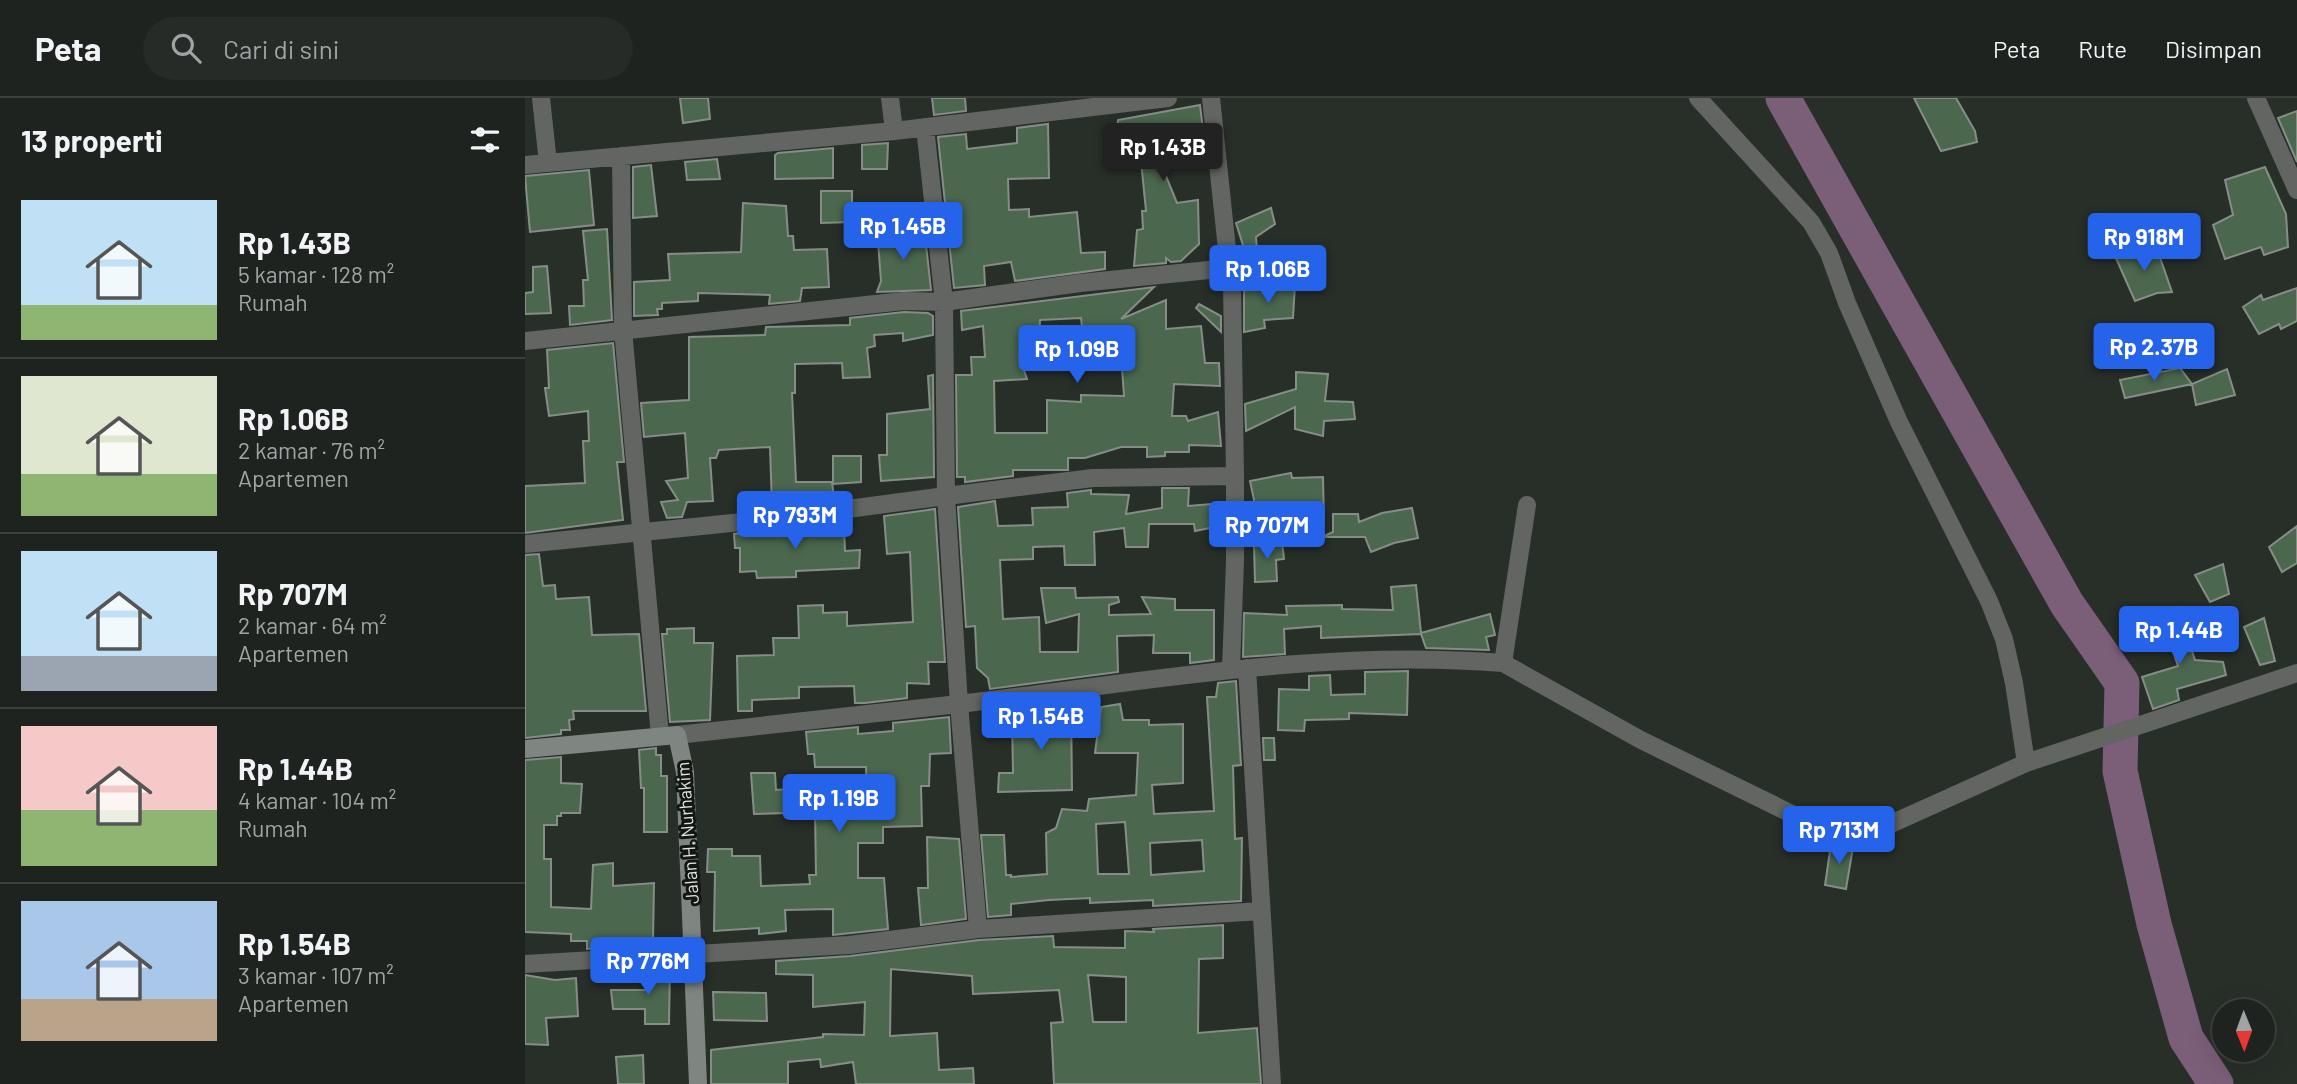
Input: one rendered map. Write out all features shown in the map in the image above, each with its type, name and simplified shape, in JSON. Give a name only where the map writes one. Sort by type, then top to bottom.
[{"type":"main road","points":[[525,749],[669,736]]},
{"type":"main road","name":"Jalan H. Nurhakim","points":[[669,736],[685,772],[698,1084]]},
{"type":"street","points":[[541,98],[548,163]]},
{"type":"street","points":[[890,98],[894,131]]},
{"type":"street","points":[[525,165],[894,131],[1168,98]]},
{"type":"street","points":[[1211,98],[1232,282],[1239,669],[1261,911],[1272,1084]]},
{"type":"street","points":[[1699,98],[1811,222],[1829,253],[1847,303],[1899,422],[1989,601],[2004,639],[2027,763]]},
{"type":"street","points":[[2256,98],[2297,190]]},
{"type":"street","points":[[925,127],[944,302],[946,496],[958,704],[978,929]]},
{"type":"street","points":[[621,156],[623,330],[640,533],[669,736],[1239,669],[1374,660],[1503,663],[1677,758],[1794,815],[1850,835],[1873,832],[2027,763],[2297,673]]},
{"type":"street","points":[[525,341],[904,301],[944,302],[1080,283],[1229,268]]},
{"type":"street","points":[[525,544],[772,519],[1093,478],[1235,476]]},
{"type":"street","points":[[1503,663],[1527,505]]},
{"type":"street","points":[[525,964],[849,945],[978,929],[1261,911]]},
{"type":"building","points":[[680,98],[708,98],[710,119],[683,123]]},
{"type":"building","points":[[932,98],[965,98],[966,111],[934,115]]},
{"type":"building","points":[[1914,98],[1956,98],[1975,131],[1977,142],[1941,151]]},
{"type":"building","points":[[1200,105],[1204,138],[1192,139],[1192,144],[1161,164],[1177,203],[1198,200],[1199,244],[1181,261],[1171,262],[1166,258],[1166,263],[1134,266],[1137,230],[1143,229],[1142,211],[1146,211],[1141,161],[1138,148],[1115,149],[1118,120]]},
{"type":"building","points":[[2297,111],[2297,162],[2278,118]]},
{"type":"building","points":[[1048,124],[1049,178],[1008,179],[1009,210],[1029,209],[1029,217],[1077,212],[1081,253],[1105,252],[1105,269],[1015,281],[1011,262],[984,266],[985,285],[954,288],[938,137],[966,134],[967,149],[1017,143],[1017,128]]},
{"type":"building","points":[[888,143],[887,169],[862,169],[862,145]]},
{"type":"building","points":[[833,148],[833,178],[775,179],[775,155],[778,153]]},
{"type":"building","points":[[717,159],[720,179],[687,180],[685,162]]},
{"type":"building","points":[[651,165],[657,216],[633,218],[633,167]]},
{"type":"building","points":[[2265,167],[2286,214],[2288,247],[2264,255],[2261,247],[2225,259],[2213,225],[2233,215],[2225,180]]},
{"type":"building","points":[[589,170],[594,225],[530,232],[525,176]]},
{"type":"building","points":[[821,191],[852,191],[852,222],[821,223]]},
{"type":"building","points":[[743,203],[786,206],[788,236],[793,236],[794,250],[827,249],[829,287],[802,288],[800,301],[769,304],[770,295],[698,293],[698,301],[662,303],[662,309],[657,309],[658,315],[634,316],[634,282],[670,280],[668,254],[741,252]]},
{"type":"building","points":[[1271,208],[1275,224],[1256,237],[1259,276],[1253,277],[1236,223]]},
{"type":"building","points":[[607,229],[612,320],[570,325],[569,306],[584,306],[583,280],[588,280],[583,231]]},
{"type":"building","points":[[877,229],[925,235],[931,290],[877,292],[881,281]]},
{"type":"building","points":[[2156,246],[2172,292],[2157,293],[2135,301],[2115,256]]},
{"type":"building","points":[[547,266],[551,313],[525,314],[525,293],[533,292],[533,267]]},
{"type":"building","points":[[1295,284],[1293,318],[1264,320],[1265,328],[1244,332],[1244,291],[1259,286]]},
{"type":"building","points":[[1154,287],[1121,319],[1166,300],[1166,329],[1201,326],[1205,363],[1219,363],[1220,386],[1174,384],[1172,416],[1186,416],[1188,421],[1218,412],[1221,446],[1189,445],[1189,452],[1165,452],[1165,456],[1147,457],[1147,447],[1121,447],[1085,458],[1068,458],[1068,470],[1013,470],[1013,476],[965,482],[965,477],[957,477],[956,375],[972,375],[971,357],[985,357],[983,326],[962,330],[961,311]],"holes":[[[1081,318],[1085,354],[1121,355],[1124,396],[1081,395],[1081,402],[1047,400],[1047,433],[995,433],[994,381],[1027,379],[1020,359],[1038,363],[1040,320]]]},
{"type":"building","points":[[2297,288],[2297,321],[2281,329],[2279,324],[2259,334],[2243,307],[2261,295],[2263,300]]},
{"type":"building","points":[[1199,304],[1221,316],[1221,332],[1196,308]]},
{"type":"building","points":[[904,312],[928,313],[933,316],[933,335],[903,341],[903,333],[874,335],[875,346],[867,348],[870,377],[843,378],[842,363],[795,364],[795,393],[792,393],[796,482],[832,482],[834,499],[772,507],[770,447],[719,450],[716,458],[710,458],[713,501],[687,502],[682,517],[667,518],[661,502],[678,500],[666,481],[688,478],[685,433],[644,437],[641,403],[689,400],[689,337],[765,335],[766,327],[850,325],[850,318]]},
{"type":"building","points":[[613,343],[624,462],[617,462],[623,520],[525,533],[525,486],[585,483],[583,441],[589,441],[588,411],[549,416],[545,388],[549,388],[547,350]]},
{"type":"building","points":[[2180,368],[2192,384],[2125,398],[2120,380]]},
{"type":"building","points":[[2227,369],[2235,395],[2196,405],[2192,384]]},
{"type":"building","points":[[1296,372],[1328,374],[1325,401],[1353,402],[1355,419],[1324,421],[1323,436],[1295,429],[1295,407],[1246,431],[1245,404],[1296,389]]},
{"type":"building","points":[[933,375],[934,477],[881,481],[879,455],[887,455],[887,414],[930,409],[928,376]]},
{"type":"building","points":[[833,456],[861,456],[861,482],[833,484]]},
{"type":"building","points":[[1291,473],[1292,478],[1323,477],[1324,524],[1300,526],[1298,510],[1258,519],[1250,481]]},
{"type":"building","points":[[1162,488],[1189,488],[1188,506],[1224,503],[1224,523],[1215,523],[1215,527],[1195,531],[1194,524],[1149,524],[1148,547],[1126,547],[1124,528],[1094,532],[1095,565],[1065,565],[1064,546],[1033,547],[1033,559],[1000,560],[1003,619],[1039,617],[1040,652],[1078,652],[1079,614],[1046,623],[1041,588],[1075,588],[1076,598],[1118,597],[1119,602],[1109,605],[1109,615],[1151,614],[1142,597],[1175,599],[1175,610],[1214,610],[1214,660],[1190,663],[1190,653],[1153,653],[1154,635],[1117,636],[1118,672],[990,689],[988,678],[977,668],[975,626],[966,627],[958,507],[995,501],[998,526],[1033,525],[1032,508],[1068,507],[1067,493],[1091,490],[1091,494],[1129,495],[1126,514],[1162,508]]},
{"type":"building","points":[[1412,508],[1418,538],[1371,552],[1365,537],[1322,537],[1333,532],[1333,514],[1358,514],[1359,522],[1382,513]]},
{"type":"building","points":[[935,509],[945,662],[928,662],[929,684],[907,683],[907,698],[865,703],[855,703],[854,686],[799,687],[799,698],[752,700],[752,711],[738,711],[737,656],[774,655],[773,638],[799,638],[798,606],[823,605],[823,613],[847,612],[847,626],[913,622],[910,552],[887,554],[884,516]]},
{"type":"building","points":[[835,522],[835,525],[844,525],[845,551],[860,550],[859,568],[796,571],[796,577],[757,578],[756,571],[740,572],[740,548],[735,548],[734,534]]},
{"type":"building","points":[[2297,526],[2297,563],[2282,572],[2269,547]]},
{"type":"building","points":[[1282,542],[1284,559],[1276,560],[1277,581],[1255,582],[1254,545]]},
{"type":"building","points":[[539,554],[543,586],[555,585],[556,599],[589,597],[592,635],[639,634],[646,711],[573,711],[574,719],[569,720],[570,730],[561,730],[561,734],[525,738],[525,555]]},
{"type":"building","points":[[2223,564],[2229,594],[2210,602],[2195,575]]},
{"type":"building","points":[[1416,585],[1421,633],[1490,614],[1495,635],[1486,637],[1489,650],[1426,648],[1421,634],[1321,638],[1321,626],[1284,629],[1285,654],[1243,657],[1244,613],[1287,615],[1286,606],[1342,605],[1342,609],[1393,610],[1391,587]]},
{"type":"building","points":[[2177,607],[2195,660],[2223,662],[2226,675],[2177,689],[2179,700],[2153,709],[2142,677],[2178,666],[2160,614]]},
{"type":"building","points":[[2264,618],[2275,661],[2260,665],[2244,627]]},
{"type":"building","points":[[694,628],[694,643],[713,643],[710,720],[670,722],[662,634],[667,634],[667,629]]},
{"type":"building","points":[[1408,671],[1407,715],[1349,713],[1349,719],[1305,720],[1304,731],[1278,730],[1279,689],[1309,690],[1309,676],[1330,675],[1331,695],[1365,694],[1365,672]]},
{"type":"building","points":[[1236,681],[1241,765],[1233,766],[1235,839],[1242,838],[1241,901],[1153,906],[1153,900],[1090,903],[1090,898],[1049,900],[1011,904],[1011,915],[988,917],[981,835],[1004,835],[1006,875],[1011,877],[1047,874],[1046,833],[1056,828],[1062,809],[1087,811],[1089,799],[1136,795],[1138,753],[1095,753],[1101,707],[1120,704],[1123,720],[1149,720],[1149,725],[1183,724],[1183,783],[1152,785],[1154,814],[1214,811],[1207,697],[1216,697],[1218,683]],"holes":[[[1125,822],[1129,874],[1098,874],[1096,824]],[[1202,840],[1204,871],[1151,875],[1150,843]]]},
{"type":"building","points":[[1071,701],[1072,790],[998,792],[999,773],[1013,773],[1012,717],[1047,718],[1046,704]]},
{"type":"building","points":[[949,717],[951,753],[930,754],[929,786],[921,786],[922,826],[883,827],[883,843],[858,843],[858,878],[884,878],[888,929],[833,935],[833,909],[785,910],[786,931],[759,934],[759,928],[714,931],[715,872],[707,872],[708,849],[732,849],[732,856],[760,856],[761,886],[810,884],[809,875],[816,875],[815,812],[867,813],[866,767],[815,767],[814,754],[808,754],[806,732],[858,727],[858,734],[893,731],[893,723]]},
{"type":"building","points":[[1263,738],[1274,738],[1275,760],[1264,760]]},
{"type":"building","points":[[656,748],[656,755],[661,755],[661,776],[667,776],[667,832],[644,832],[644,788],[641,788],[639,750]]},
{"type":"building","points":[[561,757],[561,783],[582,784],[580,813],[561,813],[561,816],[557,816],[557,825],[544,825],[544,859],[551,859],[551,907],[591,909],[593,865],[613,863],[613,886],[654,883],[653,942],[614,943],[613,947],[587,949],[587,941],[571,941],[571,934],[525,932],[525,760]]},
{"type":"building","points":[[751,773],[775,773],[776,790],[787,789],[787,813],[754,814]]},
{"type":"building","points":[[927,837],[959,839],[966,919],[921,925],[918,888],[928,888]]},
{"type":"building","points":[[1831,844],[1853,847],[1846,889],[1825,885]]},
{"type":"building","points":[[1223,925],[1223,958],[1199,959],[1198,1033],[1257,1028],[1261,1084],[1054,1084],[1051,1023],[1063,1022],[1059,990],[973,994],[972,976],[891,969],[890,1036],[937,1033],[939,1070],[973,1068],[974,1084],[856,1084],[853,1062],[821,1067],[820,1059],[788,1062],[788,1084],[711,1084],[711,1050],[823,1037],[823,1034],[864,1035],[865,1002],[813,1007],[813,975],[776,974],[776,961],[850,956],[979,940],[1053,936],[1054,947],[1125,948],[1125,931],[1154,932],[1153,929]],"holes":[[[1088,975],[1126,977],[1126,1022],[1093,1022]]]},
{"type":"building","points":[[670,967],[669,1024],[645,1024],[645,1009],[613,1009],[611,990],[646,990],[646,968]]},
{"type":"building","points":[[525,975],[555,980],[576,978],[578,1016],[546,1018],[548,1045],[525,1044]]},
{"type":"building","points":[[713,992],[766,993],[767,1021],[714,1020]]},
{"type":"building","points":[[643,1055],[644,1084],[618,1084],[616,1057]]},
{"type":"waterway","points":[[1783,98],[2067,604],[2122,683],[2120,771],[2154,924],[2186,1038],[2216,1084]]}]
